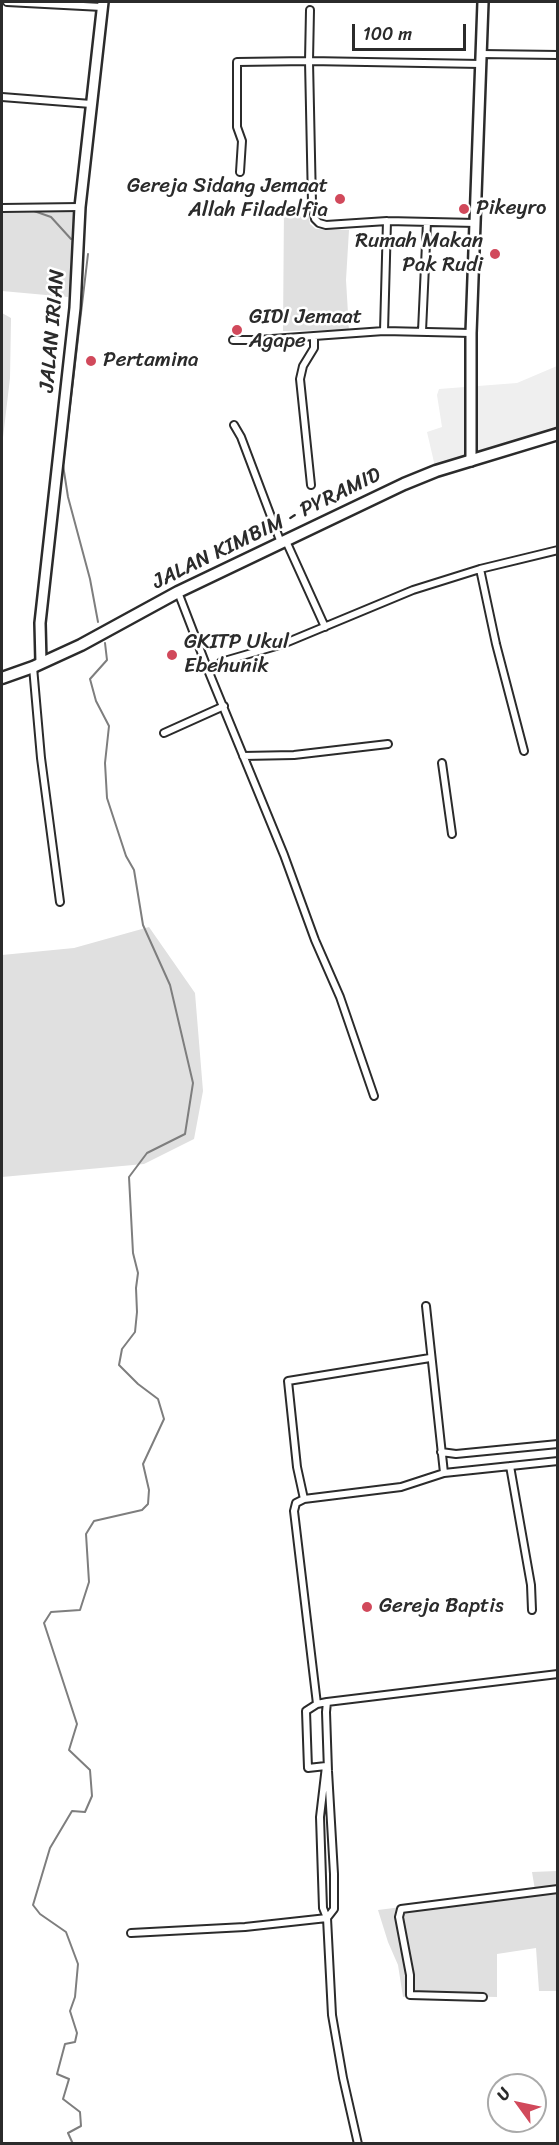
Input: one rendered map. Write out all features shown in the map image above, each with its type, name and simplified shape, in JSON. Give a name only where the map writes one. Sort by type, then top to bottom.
[{"type":"highway","name":"JALAN KIMBIM - PYRAMID","points":[[2,678],[81,645],[178,592],[404,484],[436,471],[558,434]]},
{"type":"main road","points":[[471,461],[471,333],[477,224],[483,2]]},
{"type":"main road","name":"JALAN IRIAN","points":[[37,665],[75,308],[80,207],[103,4]]},
{"type":"street","points":[[7,2],[103,4]]},
{"type":"street","points":[[310,10],[312,203],[315,219],[326,225],[387,221],[477,224]]},
{"type":"street","points":[[240,172],[242,141],[237,127],[237,62],[481,59],[558,55]]},
{"type":"street","points":[[2,97],[91,104]]},
{"type":"street","points":[[2,207],[80,207]]},
{"type":"street","points":[[384,331],[387,221]]},
{"type":"street","points":[[422,332],[427,222]]},
{"type":"street","points":[[233,340],[384,331],[471,333]]},
{"type":"street","points":[[311,485],[300,379],[303,366],[314,348],[314,336]]},
{"type":"street","points":[[234,426],[241,437],[284,542],[325,627]]},
{"type":"street","points":[[221,662],[283,644],[413,590],[480,569],[558,550]]},
{"type":"street","points":[[480,569],[494,637],[524,751]]},
{"type":"street","points":[[178,592],[284,855],[315,940],[340,997],[374,1096]]},
{"type":"street","points":[[37,665],[41,758],[60,902]]},
{"type":"street","points":[[164,733],[224,706]]},
{"type":"street","points":[[243,756],[294,755],[388,744]]},
{"type":"street","points":[[442,763],[452,834]]},
{"type":"street","points":[[426,1306],[444,1473]]},
{"type":"street","points":[[304,1499],[296,1456],[288,1381],[430,1358]]},
{"type":"street","points":[[441,1452],[456,1454],[558,1444]]},
{"type":"street","points":[[317,1704],[294,1511],[296,1503],[304,1499],[401,1487],[444,1473],[558,1461]]},
{"type":"street","points":[[510,1466],[531,1585],[532,1610]]},
{"type":"street","points":[[358,2144],[332,2015],[327,1918],[323,1908],[320,1817],[326,1766],[308,1768],[306,1710],[327,1702],[558,1674]]},
{"type":"street","points":[[130,1933],[244,1927],[327,1918],[334,1909],[334,1904],[327,1702]]},
{"type":"street","points":[[483,1997],[410,1995],[410,1975],[399,1917],[401,1908],[558,1889]]},
{"type":"shaded area","points":[[307,205],[310,224],[316,229],[349,230],[346,280],[349,330],[283,331],[284,206]]},
{"type":"shaded area","points":[[2,212],[78,212],[68,297],[2,291]]},
{"type":"shaded area","points":[[2,313],[11,318],[10,378],[2,446]]},
{"type":"shaded area","points":[[557,366],[557,434],[436,471],[427,432],[442,427],[437,395],[439,389],[517,383]]},
{"type":"shaded area","points":[[149,927],[195,993],[203,1091],[194,1139],[144,1164],[2,1177],[2,955],[74,948]]},
{"type":"shaded area","points":[[557,1871],[557,1991],[539,1991],[536,1948],[497,1954],[497,1997],[410,1995],[403,1997],[398,1965],[378,1910],[535,1890],[532,1872]]},
{"type":"waterway","points":[[9,211],[34,211],[51,217],[71,239]]},
{"type":"waterway","points":[[88,254],[63,465],[68,497],[90,579],[98,622]]},
{"type":"waterway","points":[[73,2144],[68,2133],[81,2126],[80,2112],[63,2099],[69,2079],[57,2074],[65,2044],[75,2042],[77,2033],[70,2011],[75,1997],[78,1964],[66,1932],[40,1914],[33,1905],[50,1848],[72,1811],[85,1812],[92,1796],[90,1770],[69,1750],[77,1724],[44,1623],[51,1612],[80,1610],[89,1582],[86,1534],[94,1521],[142,1510],[148,1504],[149,1490],[143,1464],[164,1419],[158,1399],[138,1384],[119,1365],[122,1349],[135,1332],[137,1312],[138,1273],[133,1253],[129,1177],[147,1153],[185,1134],[193,1083],[170,985],[143,925],[134,870],[126,856],[107,798],[105,763],[109,726],[96,701],[90,679],[107,660],[105,643]]},
{"type":"place","name":"Gereja Sidang Jemaat Allah Filadelfia","points":[[340,199]]},
{"type":"place","name":"Pikeyro","points":[[464,209]]},
{"type":"place","name":"Rumah Makan Pak Rudi","points":[[495,254]]},
{"type":"place","name":"GIDI Jemaat Agape","points":[[237,330]]},
{"type":"place","name":"Pertamina","points":[[91,361]]},
{"type":"place","name":"GKITP Ukul Ebehunik","points":[[172,655]]},
{"type":"place","name":"Gereja Baptis","points":[[367,1607]]}]
